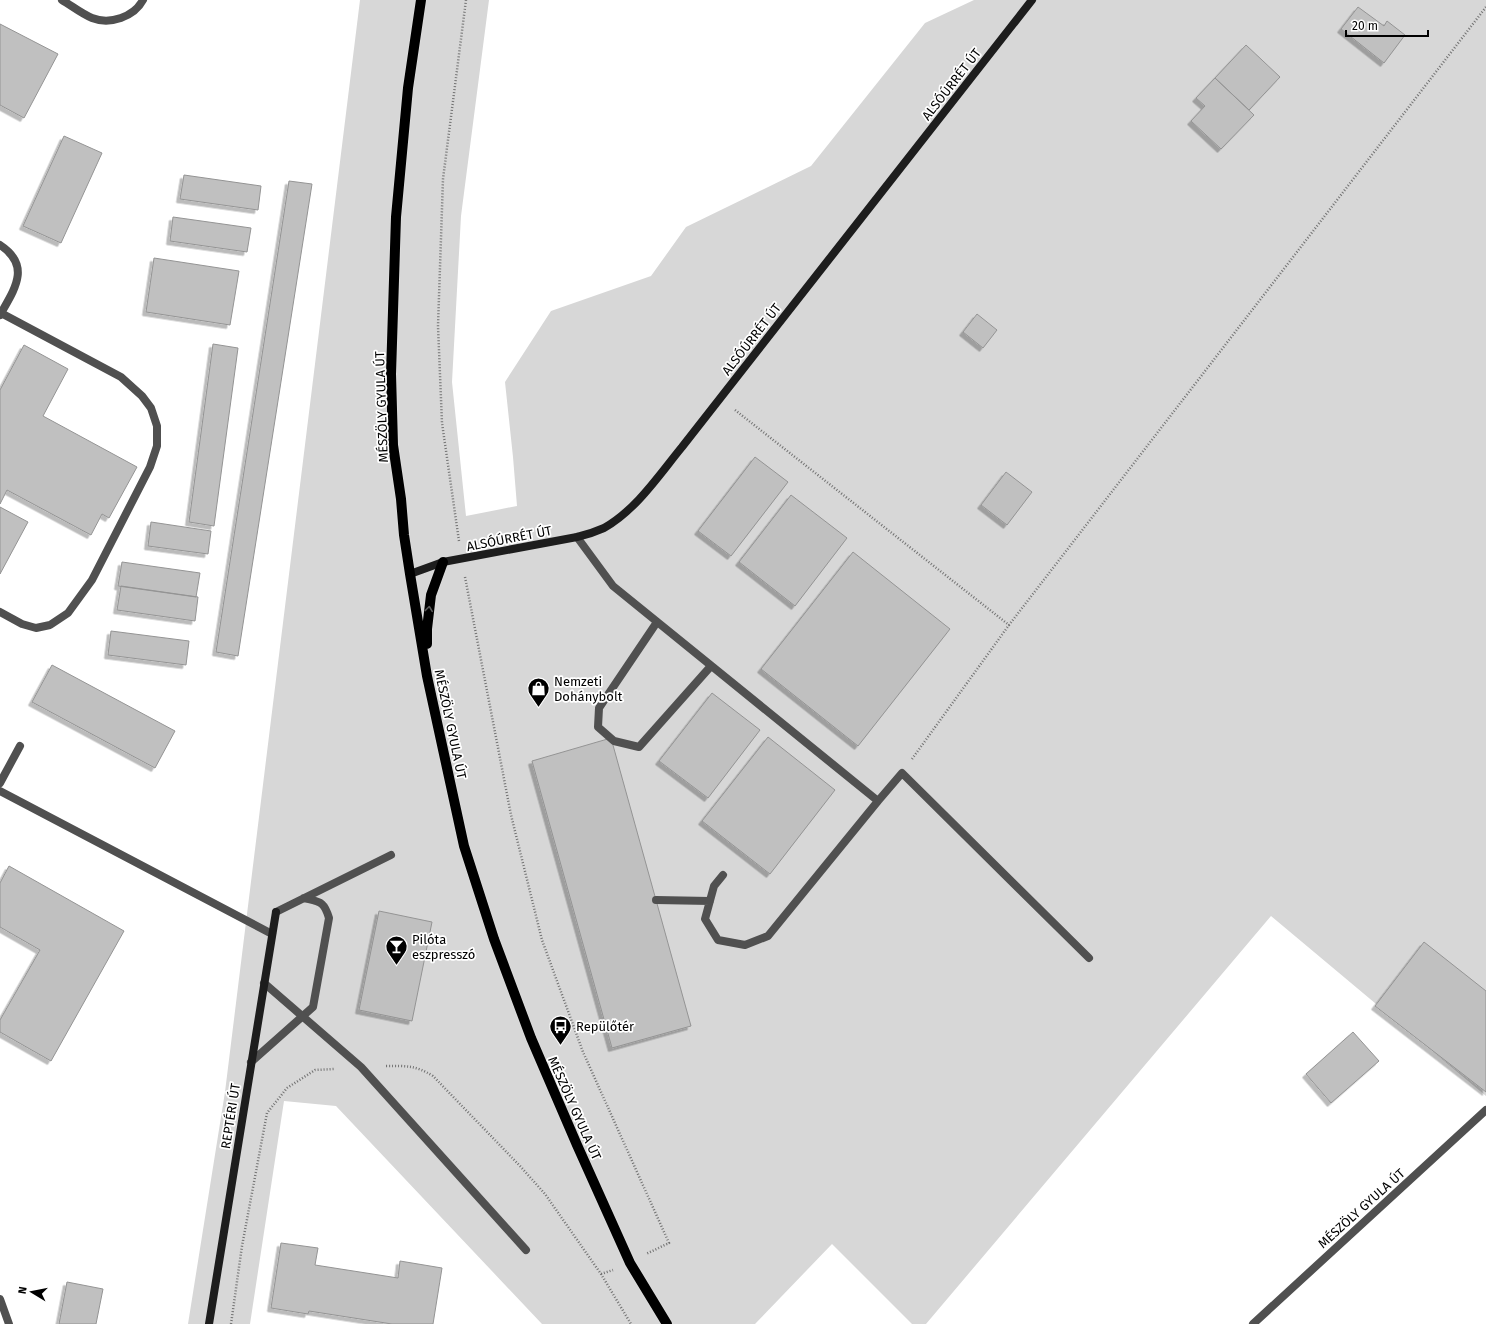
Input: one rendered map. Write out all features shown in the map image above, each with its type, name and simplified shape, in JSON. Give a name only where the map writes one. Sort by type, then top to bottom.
[{"type":"main road","name":"MÉSZÖLY GYULA ÚT","points":[[421,0],[408,88],[396,217],[392,304],[391,374],[393,445],[401,499],[404,535],[427,676],[464,846],[494,939],[512,988],[534,1045],[630,1263],[667,1324]]},
{"type":"main road","points":[[427,676],[427,629],[431,595],[443,562]]},
{"type":"street","points":[[62,0],[90,17],[100,20],[118,19],[132,13],[139,7],[143,0]]},
{"type":"street","name":"ALSÓÚRRÉT ÚT","points":[[410,574],[443,562],[592,533],[604,528],[617,519],[638,500],[720,398],[1032,0]]},
{"type":"street","points":[[0,245],[11,255],[18,265],[16,287],[1,314],[121,377],[142,396],[151,408],[157,426],[158,446],[150,467],[92,580],[68,613],[50,625],[36,628],[22,624],[0,612]]},
{"type":"street","points":[[577,537],[612,586],[878,801]]},
{"type":"street","points":[[656,622],[599,708],[598,727],[614,741],[640,747],[711,666]]},
{"type":"street","points":[[0,783],[20,746]]},
{"type":"street","points":[[723,875],[714,886],[705,919],[718,940],[745,944],[768,936],[902,773],[1089,958]]},
{"type":"street","points":[[0,791],[272,934]]},
{"type":"street","points":[[304,898],[391,855]]},
{"type":"street","points":[[251,1062],[313,1007],[329,918],[326,907],[320,902],[304,898]]},
{"type":"street","name":"REPTÉRI ÚT","points":[[209,1324],[276,912],[304,898]]},
{"type":"street","points":[[656,900],[710,901]]},
{"type":"street","points":[[264,983],[361,1067],[526,1250]]},
{"type":"street","name":"MÉSZÖLY GYULA ÚT","points":[[1253,1324],[1486,1110]]},
{"type":"street","points":[[0,1299],[9,1324]]},
{"type":"path","points":[[466,0],[443,179],[438,326],[442,423],[468,597],[511,815],[542,940],[583,1052],[669,1243]]},
{"type":"path","points":[[902,773],[1009,625],[1486,7]]},
{"type":"path","points":[[720,398],[1009,625]]},
{"type":"path","points":[[230,1324],[242,1246],[267,1113],[287,1088],[315,1070],[407,1066],[420,1068],[433,1076],[545,1194],[600,1274],[631,1324]]},
{"type":"shaded area","points":[[360,0],[489,0],[461,216],[452,382],[466,516],[517,506],[505,382],[551,311],[651,276],[686,227],[811,166],[925,23],[974,0],[1486,0],[1486,1096],[1271,916],[926,1324],[912,1324],[832,1244],[755,1324],[542,1324],[336,1106],[284,1101],[250,1324],[188,1324],[225,1092]]},
{"type":"building","points":[[1358,7],[1384,26],[1387,21],[1405,35],[1384,63],[1341,29]]},
{"type":"building","points":[[0,24],[58,54],[24,118],[0,105]]},
{"type":"building","points":[[1246,45],[1280,77],[1249,110],[1215,78]]},
{"type":"building","points":[[1215,78],[1254,115],[1221,149],[1191,121],[1205,106],[1196,98]]},
{"type":"building","points":[[64,136],[102,153],[61,243],[23,226]]},
{"type":"building","points":[[184,175],[261,186],[258,210],[180,199]]},
{"type":"building","points":[[289,181],[312,184],[238,656],[216,652]]},
{"type":"building","points":[[173,217],[251,228],[247,252],[170,241]]},
{"type":"building","points":[[154,258],[239,271],[230,325],[146,312]]},
{"type":"building","points":[[977,314],[997,330],[983,348],[963,332]]},
{"type":"building","points":[[213,344],[238,348],[214,526],[189,522]]},
{"type":"building","points":[[24,345],[68,369],[43,416],[137,467],[109,518],[102,514],[91,535],[7,490],[0,504],[0,390]]},
{"type":"building","points":[[755,457],[788,482],[731,556],[698,531]]},
{"type":"building","points":[[1006,472],[1032,492],[1007,525],[981,505]]},
{"type":"building","points":[[791,495],[847,538],[795,606],[739,562]]},
{"type":"building","points":[[0,507],[28,522],[0,574]]},
{"type":"building","points":[[151,522],[211,531],[208,554],[148,546]]},
{"type":"building","points":[[853,552],[950,629],[858,746],[761,669]]},
{"type":"building","points":[[122,562],[200,573],[196,597],[118,586]]},
{"type":"building","points":[[121,586],[198,597],[195,621],[117,610]]},
{"type":"building","points":[[111,631],[189,641],[186,665],[108,655]]},
{"type":"building","points":[[52,665],[175,731],[155,768],[32,702]]},
{"type":"building","points":[[712,693],[760,730],[708,798],[659,761]]},
{"type":"building","points":[[768,737],[835,790],[770,874],[702,821]]},
{"type":"building","points":[[611,738],[691,1026],[612,1048],[532,761]]},
{"type":"building","points":[[9,866],[124,931],[51,1061],[0,1032],[0,1020],[40,950],[0,927],[0,883]]},
{"type":"building","name":"Pilóta eszpresszó","points":[[379,911],[432,922],[412,1021],[359,1010]]},
{"type":"building","points":[[1424,942],[1486,991],[1486,1092],[1375,1006]]},
{"type":"building","points":[[1353,1032],[1379,1061],[1331,1103],[1306,1074]]},
{"type":"building","points":[[281,1243],[318,1248],[315,1265],[398,1278],[400,1261],[442,1268],[433,1324],[392,1324],[309,1311],[308,1314],[271,1308]]},
{"type":"building","points":[[67,1282],[103,1289],[96,1324],[59,1324]]},
{"type":"place","name":"Nemzeti Dohánybolt","points":[[538,708]]},
{"type":"place","name":"Pilóta eszpresszó","points":[[396,966]]},
{"type":"place","name":"Repülőtér","points":[[561,1046]]}]
